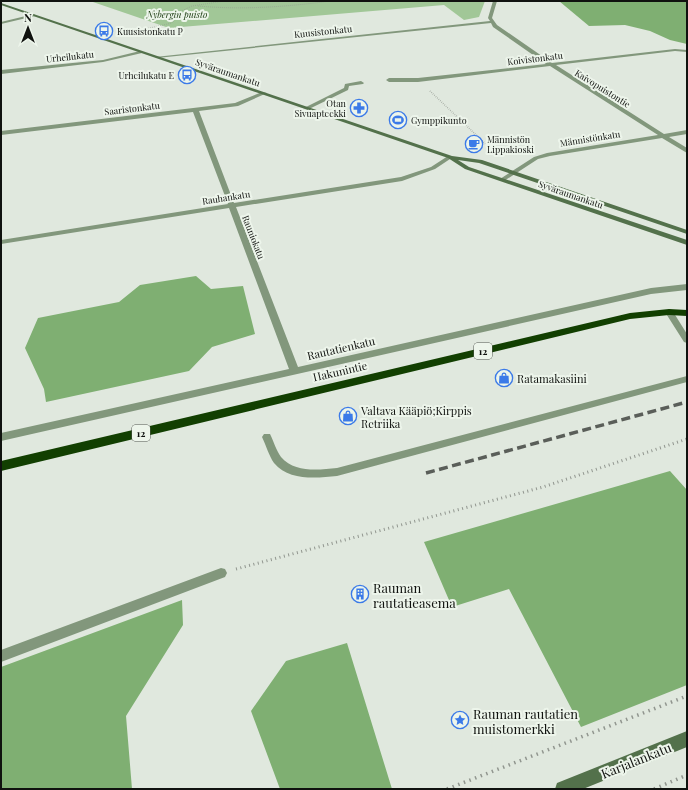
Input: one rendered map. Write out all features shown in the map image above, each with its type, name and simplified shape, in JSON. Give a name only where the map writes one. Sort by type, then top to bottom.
[{"type":"highway","name":"Hakunintie","points":[[1,466],[630,316],[669,312],[687,312]]},
{"type":"main road","name":"Syväraumankatu","points":[[1,4],[450,157],[480,161],[687,232]]},
{"type":"main road","name":"Syväraumankatu","points":[[450,157],[467,168],[687,243]]},
{"type":"main road","name":"Karjalankatu","points":[[563,789],[687,739]]},
{"type":"street","points":[[491,22],[490,14],[495,1]]},
{"type":"street","points":[[1,23],[34,15]]},
{"type":"street","name":"Kuusistonkatu","points":[[157,57],[491,22]]},
{"type":"street","name":"Kaivopuistontie","points":[[491,22],[501,31],[550,64],[687,151]]},
{"type":"street","name":"Koivistonkatu","points":[[389,80],[418,80],[684,50]]},
{"type":"street","name":"Urheilukatu","points":[[1,72],[103,61],[140,52]]},
{"type":"street","points":[[307,108],[346,89],[347,85],[361,83]]},
{"type":"street","name":"Saaristonkatu","points":[[1,134],[236,105],[264,93]]},
{"type":"street","name":"Rauniokatu","points":[[195,109],[295,371]]},
{"type":"street","name":"Männistönkatu","points":[[502,180],[536,158],[549,154],[687,132]]},
{"type":"street","name":"Rauhankatu","points":[[1,242],[402,178],[422,174],[441,164],[450,157]]},
{"type":"street","name":"Rautatienkatu","points":[[1,437],[651,291],[687,287]]},
{"type":"lane","points":[[669,312],[687,340]]},
{"type":"lane","points":[[267,437],[278,459],[291,471],[315,474],[337,472],[687,379]]},
{"type":"lane","points":[[1,656],[221,573]]},
{"type":"path","points":[[210,3],[214,1]]},
{"type":"path","points":[[106,40],[143,29],[172,23],[174,22],[175,14],[180,11],[224,1]]},
{"type":"path","points":[[198,6],[222,9],[261,8],[330,1]]},
{"type":"path","points":[[418,80],[498,156]]},
{"type":"path","points":[[221,573],[489,501],[543,488],[687,439]]},
{"type":"path","points":[[446,789],[687,696]]},
{"type":"path","points":[[654,789],[687,775]]},
{"type":"green space","name":"Nybergin puisto","points":[[90,1],[485,1],[479,17],[464,20],[444,5],[169,28]]},
{"type":"green space","points":[[559,1],[687,1],[687,44],[670,40],[650,31],[625,25],[589,26]]},
{"type":"green space","points":[[196,276],[211,289],[243,286],[255,334],[212,347],[189,371],[46,402],[44,389],[25,348],[38,318],[119,302],[140,285]]},
{"type":"green space","points":[[670,471],[687,490],[687,685],[581,727],[509,589],[452,607],[424,542]]},
{"type":"green space","points":[[182,600],[183,625],[126,716],[132,789],[1,789],[1,667]]},
{"type":"green space","points":[[347,643],[392,789],[280,789],[251,711],[286,661]]},
{"type":"railway","points":[[426,473],[687,402]]},
{"type":"place","name":"Kuusistonkatu P","points":[[104,31]]},
{"type":"place","name":"Urheilukatu E","points":[[187,75]]},
{"type":"place","name":"Otan Sivuapteekki","points":[[359,108]]},
{"type":"place","name":"Gymppikunto","points":[[398,120]]},
{"type":"place","name":"Männistön Lippakioski","points":[[474,144]]},
{"type":"place","name":"Ratamakasiini","points":[[504,378]]},
{"type":"place","name":"Valtava Kääpiö;Kirppis Retriika","points":[[348,416]]},
{"type":"place","name":"Rauman rautatieasema","points":[[360,594]]},
{"type":"place","name":"Rauman rautatien muistomerkki","points":[[460,720]]}]
